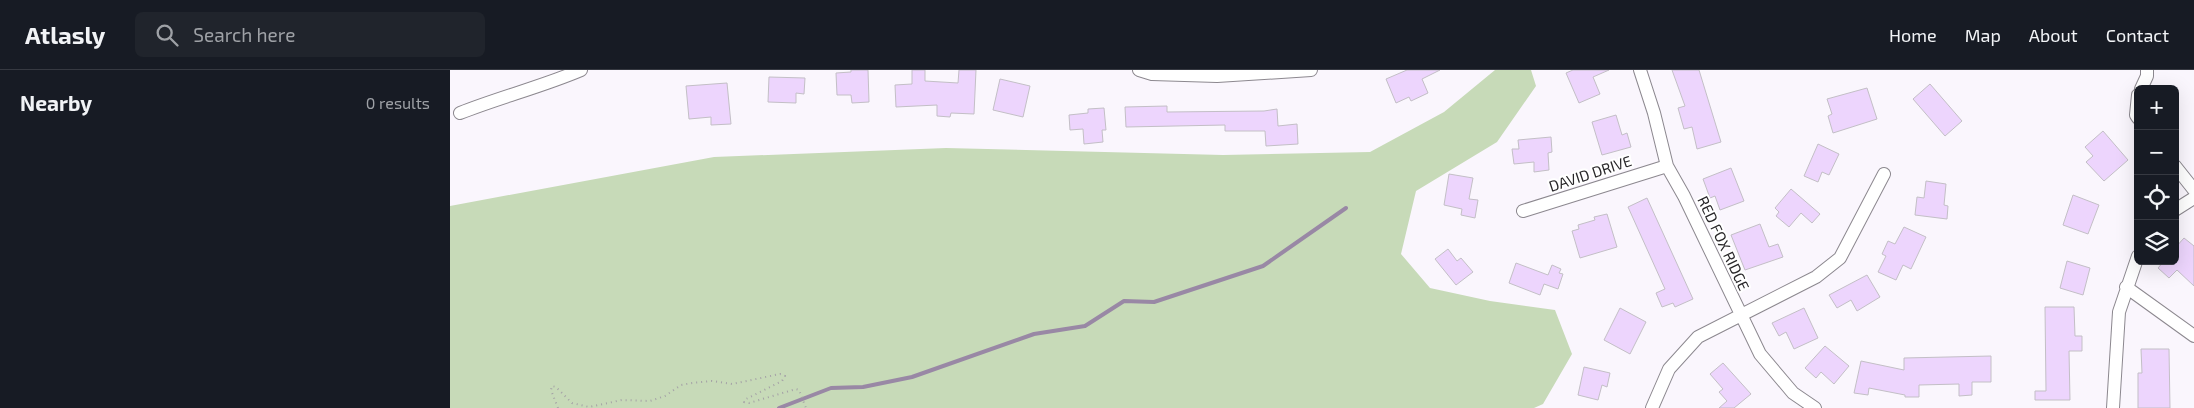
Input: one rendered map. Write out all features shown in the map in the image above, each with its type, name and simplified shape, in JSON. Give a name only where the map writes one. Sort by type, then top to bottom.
[{"type":"street","points":[[460,113],[496,99],[549,84],[581,70]]},
{"type":"street","points":[[1140,70],[1152,74],[1217,76],[1311,70]]},
{"type":"street","name":"RED FOX RIDGE","points":[[1640,70],[1654,113],[1667,166],[1684,196],[1760,354],[1793,393],[1816,408]]},
{"type":"street","points":[[2143,85],[2147,76],[2147,70]]},
{"type":"street","name":"DAVID DRIVE","points":[[1523,212],[1667,166]]},
{"type":"street","points":[[2179,171],[2194,190]]},
{"type":"street","points":[[1652,408],[1669,369],[1698,336],[1816,277],[1840,258],[1884,174]]},
{"type":"street","points":[[2179,207],[2194,198]]},
{"type":"street","points":[[2113,408],[2118,321],[2126,287],[2135,265]]},
{"type":"street","points":[[2126,287],[2194,336]]},
{"type":"path","points":[[558,408],[552,386],[556,387],[572,403],[590,407],[622,400],[650,401],[661,398],[681,385],[692,383],[712,381],[732,384],[780,374],[785,376],[782,381],[746,399],[744,402],[749,403],[796,389],[799,390],[804,399],[806,408]]},
{"type":"green space","points":[[1495,70],[1531,70],[1536,86],[1497,142],[1416,191],[1401,254],[1430,288],[1490,301],[1555,310],[1572,354],[1543,404],[1534,408],[450,408],[450,206],[714,157],[946,148],[1223,155],[1370,152],[1444,112]]},
{"type":"building","points":[[851,70],[868,70],[869,102],[852,103],[851,95],[837,95],[836,73],[851,72]]},
{"type":"building","points":[[912,70],[925,70],[925,81],[958,83],[959,70],[976,70],[974,114],[951,113],[950,117],[937,116],[937,105],[896,107],[895,85],[912,84]]},
{"type":"building","points":[[1407,70],[1440,70],[1422,79],[1428,93],[1411,101],[1409,97],[1396,103],[1386,79]]},
{"type":"building","points":[[1573,70],[1609,70],[1593,77],[1600,94],[1579,103],[1566,73]]},
{"type":"building","points":[[1672,70],[1699,70],[1721,142],[1697,149],[1692,127],[1684,129],[1678,108],[1685,106]]},
{"type":"building","points":[[769,77],[805,78],[804,94],[796,93],[796,103],[768,102]]},
{"type":"building","points":[[1000,79],[1030,86],[1023,117],[993,110]]},
{"type":"building","points":[[727,83],[731,124],[711,125],[711,117],[689,119],[686,86]]},
{"type":"building","points":[[1930,84],[1962,121],[1945,136],[1913,99]]},
{"type":"building","points":[[1867,88],[1877,119],[1833,133],[1828,116],[1832,114],[1827,99]]},
{"type":"building","points":[[1167,106],[1167,112],[1264,111],[1277,109],[1278,126],[1297,124],[1298,144],[1266,146],[1265,131],[1225,131],[1225,125],[1126,127],[1125,107]]},
{"type":"building","points":[[1104,108],[1106,130],[1102,130],[1103,142],[1084,144],[1083,129],[1070,130],[1069,115],[1088,113],[1088,109]]},
{"type":"building","points":[[1616,115],[1622,135],[1627,133],[1631,147],[1602,155],[1592,122]]},
{"type":"building","points":[[2103,131],[2128,160],[2104,181],[2086,162],[2093,156],[2085,147]]},
{"type":"building","points":[[1551,137],[1552,152],[1548,153],[1549,170],[1534,172],[1534,162],[1514,164],[1512,149],[1519,149],[1518,140]]},
{"type":"building","points":[[1818,144],[1839,154],[1829,175],[1822,172],[1818,182],[1804,176]]},
{"type":"building","points":[[1731,168],[1744,201],[1720,210],[1715,196],[1710,198],[1703,179]]},
{"type":"building","points":[[1449,174],[1473,178],[1469,199],[1478,200],[1475,218],[1461,215],[1462,209],[1444,205]]},
{"type":"building","points":[[1926,181],[1946,184],[1944,205],[1948,206],[1947,219],[1915,215],[1917,197],[1924,198]]},
{"type":"building","points":[[1791,189],[1820,214],[1812,223],[1801,213],[1789,227],[1776,216],[1779,212],[1775,208]]},
{"type":"building","points":[[2073,195],[2099,205],[2088,234],[2063,225]]},
{"type":"building","points":[[1647,198],[1693,299],[1675,307],[1673,303],[1662,307],[1656,293],[1665,289],[1628,207]]},
{"type":"building","points":[[1607,214],[1617,247],[1580,258],[1572,231],[1579,229],[1578,225],[1595,220],[1594,217]]},
{"type":"building","points":[[1760,224],[1769,247],[1778,244],[1783,257],[1745,270],[1731,235]]},
{"type":"building","points":[[1904,227],[1926,237],[1911,269],[1903,265],[1896,280],[1878,272],[1886,256],[1882,254],[1888,241],[1895,244]]},
{"type":"building","points":[[2184,238],[2194,246],[2194,286],[2177,270],[2169,278],[2158,268],[2161,265],[2179,265],[2179,244]]},
{"type":"building","points":[[1448,249],[1457,261],[1461,258],[1473,272],[1456,285],[1435,259]]},
{"type":"building","points":[[2067,261],[2090,268],[2083,295],[2060,288]]},
{"type":"building","points":[[1516,263],[1548,275],[1552,265],[1561,269],[1559,273],[1563,274],[1558,289],[1544,284],[1540,295],[1509,283]]},
{"type":"building","points":[[1867,275],[1880,297],[1857,311],[1851,300],[1837,308],[1829,295]]},
{"type":"building","points":[[2045,307],[2074,307],[2075,336],[2082,336],[2082,351],[2069,351],[2070,400],[2035,400],[2035,391],[2046,391]]},
{"type":"building","points":[[1620,308],[1646,322],[1630,354],[1604,340]]},
{"type":"building","points":[[1804,308],[1818,338],[1794,349],[1786,332],[1779,336],[1772,323]]},
{"type":"building","points":[[1825,346],[1849,366],[1834,384],[1821,372],[1816,378],[1805,368]]},
{"type":"building","points":[[2141,349],[2169,349],[2170,408],[2138,408],[2138,373],[2142,373]]},
{"type":"building","points":[[1991,356],[1991,382],[1972,382],[1972,395],[1959,396],[1959,384],[1919,385],[1919,397],[1905,397],[1905,395],[1869,388],[1868,395],[1854,393],[1861,361],[1904,370],[1904,358]]},
{"type":"building","points":[[1723,363],[1751,394],[1734,408],[1719,408],[1727,401],[1719,392],[1723,389],[1710,374]]},
{"type":"building","points":[[1584,367],[1610,373],[1607,387],[1602,385],[1598,400],[1578,395]]},
{"type":"waterway","points":[[779,408],[831,388],[863,387],[912,377],[1034,334],[1085,326],[1124,301],[1154,302],[1263,266],[1346,208]]}]
